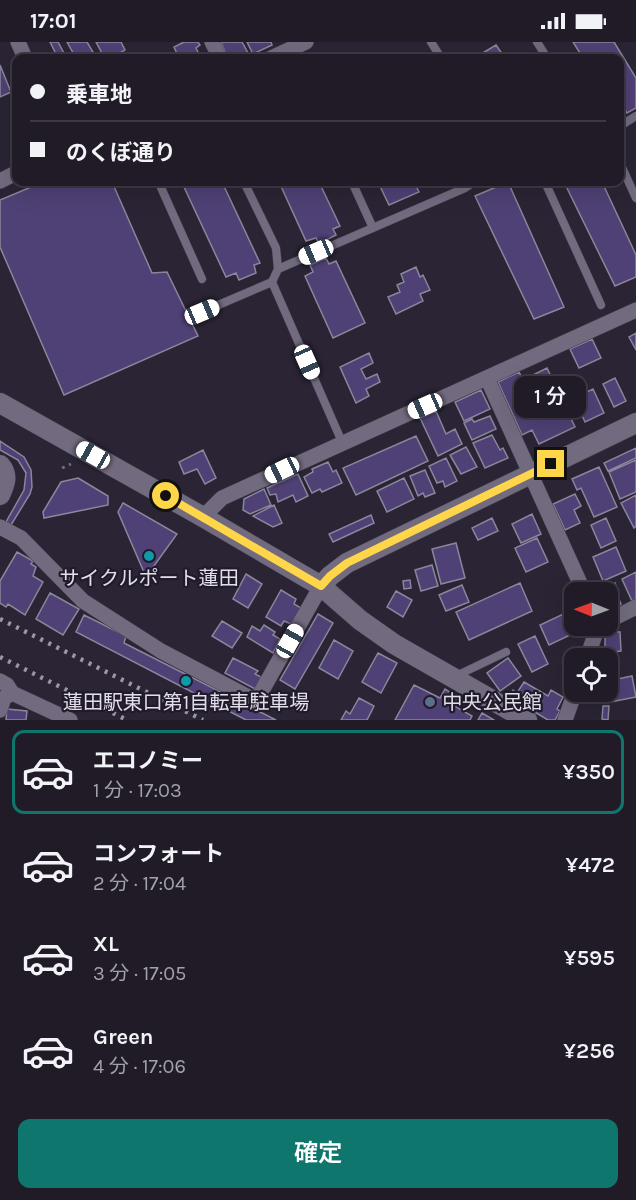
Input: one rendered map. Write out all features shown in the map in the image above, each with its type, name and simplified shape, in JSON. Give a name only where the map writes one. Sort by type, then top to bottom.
[{"type":"street","points":[[280,54],[306,42]]},
{"type":"street","points":[[203,517],[222,498],[636,310]]},
{"type":"street","points":[[487,378],[579,582]]},
{"type":"street","points":[[0,403],[321,586],[360,620],[394,644],[526,720]]},
{"type":"street","points":[[0,527],[21,538],[83,601],[161,651],[256,701],[321,586],[347,563],[636,423]]},
{"type":"street","points":[[0,465],[4,470],[6,481],[0,495]]},
{"type":"street","points":[[618,616],[636,608]]},
{"type":"street","points":[[0,681],[7,684],[12,693],[70,720]]},
{"type":"street","points":[[0,710],[4,698],[12,693]]},
{"type":"street","points":[[565,720],[571,702]]},
{"type":"lane","points":[[624,172],[636,198]]},
{"type":"lane","points":[[160,186],[202,279]]},
{"type":"lane","points":[[202,312],[272,282],[278,268],[276,248],[246,186]]},
{"type":"lane","points":[[354,186],[373,228]]},
{"type":"lane","points":[[278,268],[468,186]]},
{"type":"lane","points":[[547,186],[601,305]]},
{"type":"lane","points":[[272,282],[342,442]]},
{"type":"lane","points":[[453,678],[506,652]]},
{"type":"building","points":[[50,42],[58,42],[64,54],[56,54]]},
{"type":"building","points":[[67,42],[87,42],[93,52],[87,54],[74,54]]},
{"type":"building","points":[[96,42],[121,42],[125,50],[118,54],[102,54]]},
{"type":"building","points":[[184,42],[198,42],[200,45],[196,48],[199,54],[177,54],[174,47]]},
{"type":"building","points":[[221,42],[242,42],[248,53],[246,54],[226,54]]},
{"type":"building","points":[[247,42],[271,42],[272,45],[253,54]]},
{"type":"building","points":[[573,42],[614,42],[621,54],[580,54]]},
{"type":"building","points":[[496,45],[502,54],[481,54]]},
{"type":"building","points":[[624,58],[636,78],[636,108],[627,113],[624,108]]},
{"type":"building","points":[[0,65],[11,92],[0,97]]},
{"type":"building","points":[[33,186],[114,186],[152,273],[167,272],[198,336],[64,395],[0,247],[0,200]]},
{"type":"building","points":[[224,186],[260,263],[254,265],[256,273],[239,280],[236,273],[226,277],[184,187]]},
{"type":"building","points":[[281,186],[321,186],[340,226],[333,229],[336,235],[319,244],[316,238],[306,241]]},
{"type":"building","points":[[380,186],[416,186],[419,192],[389,205]]},
{"type":"building","points":[[499,186],[510,186],[564,307],[534,319],[475,196]]},
{"type":"building","points":[[566,186],[604,186],[636,255],[636,277],[615,286]]},
{"type":"building","points":[[326,258],[329,264],[336,261],[365,323],[333,338],[305,276],[313,272],[310,265]]},
{"type":"building","points":[[416,267],[420,277],[423,275],[430,290],[420,294],[423,301],[396,314],[388,297],[400,292],[397,285],[404,282],[401,274]]},
{"type":"building","points":[[636,333],[636,350],[629,337]]},
{"type":"building","points":[[592,339],[601,358],[579,368],[570,349]]},
{"type":"building","points":[[369,353],[373,363],[361,369],[366,379],[377,374],[380,382],[366,389],[369,396],[356,403],[340,367]]},
{"type":"building","points":[[547,368],[575,427],[539,444],[532,430],[522,435],[498,382],[519,372],[523,380]]},
{"type":"building","points":[[615,378],[626,401],[614,407],[603,384]]},
{"type":"building","points":[[593,389],[604,413],[585,422],[574,398]]},
{"type":"building","points":[[481,390],[490,409],[464,421],[455,402]]},
{"type":"building","points":[[436,411],[446,434],[455,429],[462,444],[438,456],[420,418]]},
{"type":"building","points":[[490,416],[496,429],[472,440],[464,423]]},
{"type":"building","points":[[492,435],[500,450],[503,448],[508,458],[485,468],[473,443]]},
{"type":"building","points":[[416,436],[428,461],[356,495],[343,468]]},
{"type":"building","points":[[0,441],[24,457],[31,470],[30,494],[11,525],[6,522],[24,490],[26,473],[18,460],[0,450]]},
{"type":"building","points":[[466,447],[477,467],[461,474],[450,455]]},
{"type":"building","points":[[636,448],[636,458],[608,471],[604,463]]},
{"type":"building","points":[[203,450],[216,478],[205,484],[197,469],[184,474],[179,462]]},
{"type":"building","points":[[446,458],[457,481],[445,487],[443,481],[437,483],[429,466]]},
{"type":"building","points":[[636,460],[636,492],[620,499],[609,472]]},
{"type":"building","points":[[328,462],[333,472],[336,470],[342,483],[322,492],[320,489],[312,493],[304,477],[313,472],[312,469]]},
{"type":"building","points":[[599,467],[617,507],[594,517],[581,488],[577,490],[572,479]]},
{"type":"building","points":[[425,470],[435,493],[425,497],[423,493],[418,496],[410,476]]},
{"type":"building","points":[[298,474],[308,496],[296,502],[293,495],[278,502],[276,494],[270,495],[267,488]]},
{"type":"building","points":[[78,478],[108,496],[108,505],[44,518],[43,512],[61,482]]},
{"type":"building","points":[[404,478],[414,499],[387,512],[377,491]]},
{"type":"building","points":[[264,489],[271,505],[250,514],[243,510],[244,499]]},
{"type":"building","points":[[575,494],[581,506],[574,510],[580,523],[565,530],[553,504]]},
{"type":"building","points":[[636,495],[636,526],[634,528],[621,503]]},
{"type":"building","name":"サイクルポート蓮田","points":[[123,503],[177,534],[146,577],[118,512]]},
{"type":"building","points":[[274,505],[282,523],[273,527],[253,516]]},
{"type":"building","points":[[532,514],[541,534],[521,543],[512,524]]},
{"type":"building","points":[[371,515],[374,523],[333,542],[329,534]]},
{"type":"building","points":[[492,518],[498,531],[478,540],[472,528]]},
{"type":"building","points":[[606,518],[616,541],[601,548],[591,525]]},
{"type":"building","points":[[537,538],[548,562],[526,572],[515,548]]},
{"type":"building","points":[[456,543],[465,578],[441,584],[432,549]]},
{"type":"building","points":[[616,547],[626,571],[603,581],[593,557]]},
{"type":"building","points":[[17,552],[33,561],[31,564],[36,567],[33,576],[43,582],[25,615],[8,604],[6,607],[0,603],[0,581]]},
{"type":"building","points":[[432,565],[438,586],[421,591],[415,570]]},
{"type":"building","points":[[636,572],[636,599],[632,601],[622,579]]},
{"type":"building","points":[[246,574],[262,584],[248,608],[233,599]]},
{"type":"building","points":[[410,580],[411,588],[404,589],[403,581]]},
{"type":"building","points":[[520,583],[532,611],[469,640],[456,612]]},
{"type":"building","points":[[462,585],[469,602],[446,611],[439,595]]},
{"type":"building","points":[[281,590],[296,599],[294,604],[301,608],[291,624],[284,621],[281,626],[266,617]]},
{"type":"building","points":[[396,591],[412,600],[403,617],[387,607]]},
{"type":"building","points":[[50,593],[79,609],[63,635],[36,619]]},
{"type":"building","points":[[318,614],[333,623],[295,689],[280,680]]},
{"type":"building","points":[[564,614],[564,636],[568,636],[549,645],[540,625]]},
{"type":"building","name":"蓮田駅東口第1自転車駐車場","points":[[84,615],[126,636],[124,643],[276,720],[246,720],[76,632]]},
{"type":"building","points":[[222,621],[242,633],[232,648],[212,636]]},
{"type":"building","points":[[264,625],[275,632],[273,635],[280,639],[273,653],[247,637],[252,626],[260,631]]},
{"type":"building","points":[[618,632],[620,632],[621,651],[618,651],[618,648],[605,648],[605,636],[618,636]]},
{"type":"building","points":[[535,636],[548,664],[532,672],[518,644]]},
{"type":"building","points":[[334,640],[353,651],[338,679],[319,668]]},
{"type":"building","points":[[378,653],[397,663],[381,693],[362,682]]},
{"type":"building","points":[[233,658],[258,671],[255,674],[261,677],[255,689],[225,673]]},
{"type":"building","points":[[508,658],[521,676],[500,691],[487,673]]},
{"type":"building","points":[[632,676],[636,697],[618,700],[618,679]]},
{"type":"building","points":[[524,682],[548,696],[551,690],[563,697],[555,720],[548,720],[509,697],[513,690],[517,693]]},
{"type":"building","name":"中央公民館","points":[[414,685],[440,698],[445,689],[458,697],[453,705],[472,716],[470,720],[395,720]]},
{"type":"building","points":[[359,698],[374,706],[367,720],[341,720],[346,711],[350,714]]},
{"type":"building","points":[[603,706],[609,706],[608,720],[602,719]]},
{"type":"building","points":[[7,709],[27,711],[26,720],[6,720]]},
{"type":"building","points":[[482,713],[494,720],[478,720]]},
{"type":"railway","points":[[0,619],[203,720]]},
{"type":"railway","points":[[0,657],[127,720]]},
{"type":"place","name":"サイクルポート蓮田","points":[[149,556]]},
{"type":"place","name":"蓮田駅東口第1自転車駐車場","points":[[186,681]]},
{"type":"place","name":"中央公民館","points":[[430,702]]},
{"type":"route","points":[[166,496],[321,586],[347,563],[551,464]]}]
